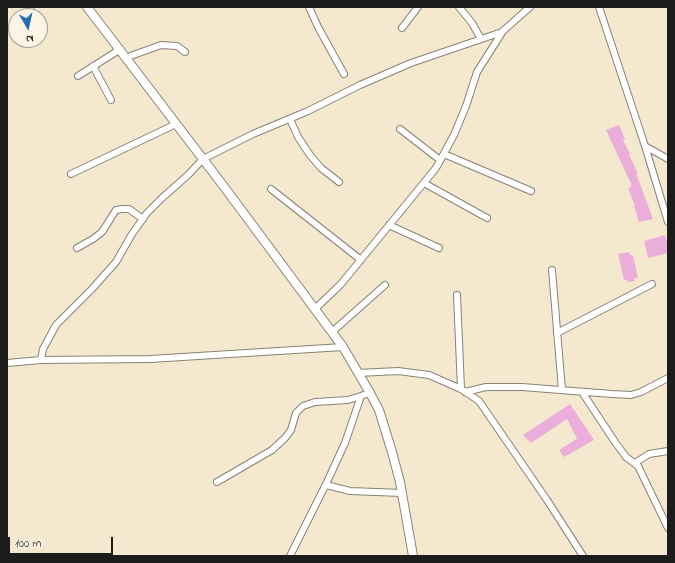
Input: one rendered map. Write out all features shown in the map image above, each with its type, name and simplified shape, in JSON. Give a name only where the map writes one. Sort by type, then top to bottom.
[{"type":"main road","points":[[91,8],[119,50],[203,159],[332,332],[358,372],[379,410],[392,452],[402,493],[413,556]]},
{"type":"street","points":[[310,7],[318,27],[344,74]]},
{"type":"street","points":[[402,28],[418,7]]},
{"type":"street","points":[[460,7],[472,23],[481,39]]},
{"type":"street","points":[[315,309],[341,284],[436,168],[454,135],[466,106],[477,72],[502,32],[530,7]]},
{"type":"street","points":[[599,7],[645,146],[668,222]]},
{"type":"street","points":[[41,360],[43,349],[56,325],[91,290],[116,262],[132,234],[143,219],[162,198],[188,175],[203,159],[253,134],[290,119],[360,85],[411,63],[502,32]]},
{"type":"street","points":[[125,58],[161,45],[177,46],[185,52]]},
{"type":"street","points":[[78,76],[119,50]]},
{"type":"street","points":[[93,66],[111,100]]},
{"type":"street","points":[[290,119],[298,137],[310,155],[321,168],[339,182]]},
{"type":"street","points":[[71,174],[176,124]]},
{"type":"street","points":[[400,129],[442,157],[531,191]]},
{"type":"street","points":[[645,146],[668,159]]},
{"type":"street","points":[[424,183],[487,218]]},
{"type":"street","points":[[271,189],[361,260]]},
{"type":"street","points":[[77,248],[102,232],[116,210],[122,208],[129,209],[143,219]]},
{"type":"street","points":[[389,225],[439,248]]},
{"type":"street","points":[[552,270],[562,390]]},
{"type":"street","points":[[332,332],[385,284]]},
{"type":"street","points":[[557,333],[652,284]]},
{"type":"street","points":[[457,295],[463,390]]},
{"type":"street","points":[[7,363],[41,360],[150,359],[343,347]]},
{"type":"street","points":[[358,372],[398,371],[429,375],[463,390],[479,401],[547,500],[583,556]]},
{"type":"street","points":[[463,390],[486,387],[522,387],[631,395],[641,392],[668,378]]},
{"type":"street","points":[[582,392],[615,442],[626,456],[635,463],[642,473],[668,528]]},
{"type":"street","points":[[217,482],[272,450],[291,430],[296,413],[304,406],[315,402],[348,400],[370,393]]},
{"type":"street","points":[[290,556],[326,485],[345,443],[361,396]]},
{"type":"street","points":[[635,463],[649,454],[668,450]]},
{"type":"street","points":[[326,485],[350,491],[402,493]]},
{"type":"building","points":[[619,125],[625,139],[623,140],[638,173],[636,173],[653,219],[639,222],[628,188],[632,186],[606,130]]},
{"type":"building","points":[[665,235],[668,253],[648,258],[644,241]]},
{"type":"building","points":[[629,252],[630,255],[633,256],[638,278],[634,278],[635,281],[628,282],[627,280],[624,280],[618,254]]},
{"type":"building","points":[[570,404],[594,440],[564,457],[559,450],[577,439],[567,419],[531,443],[523,435]]}]
